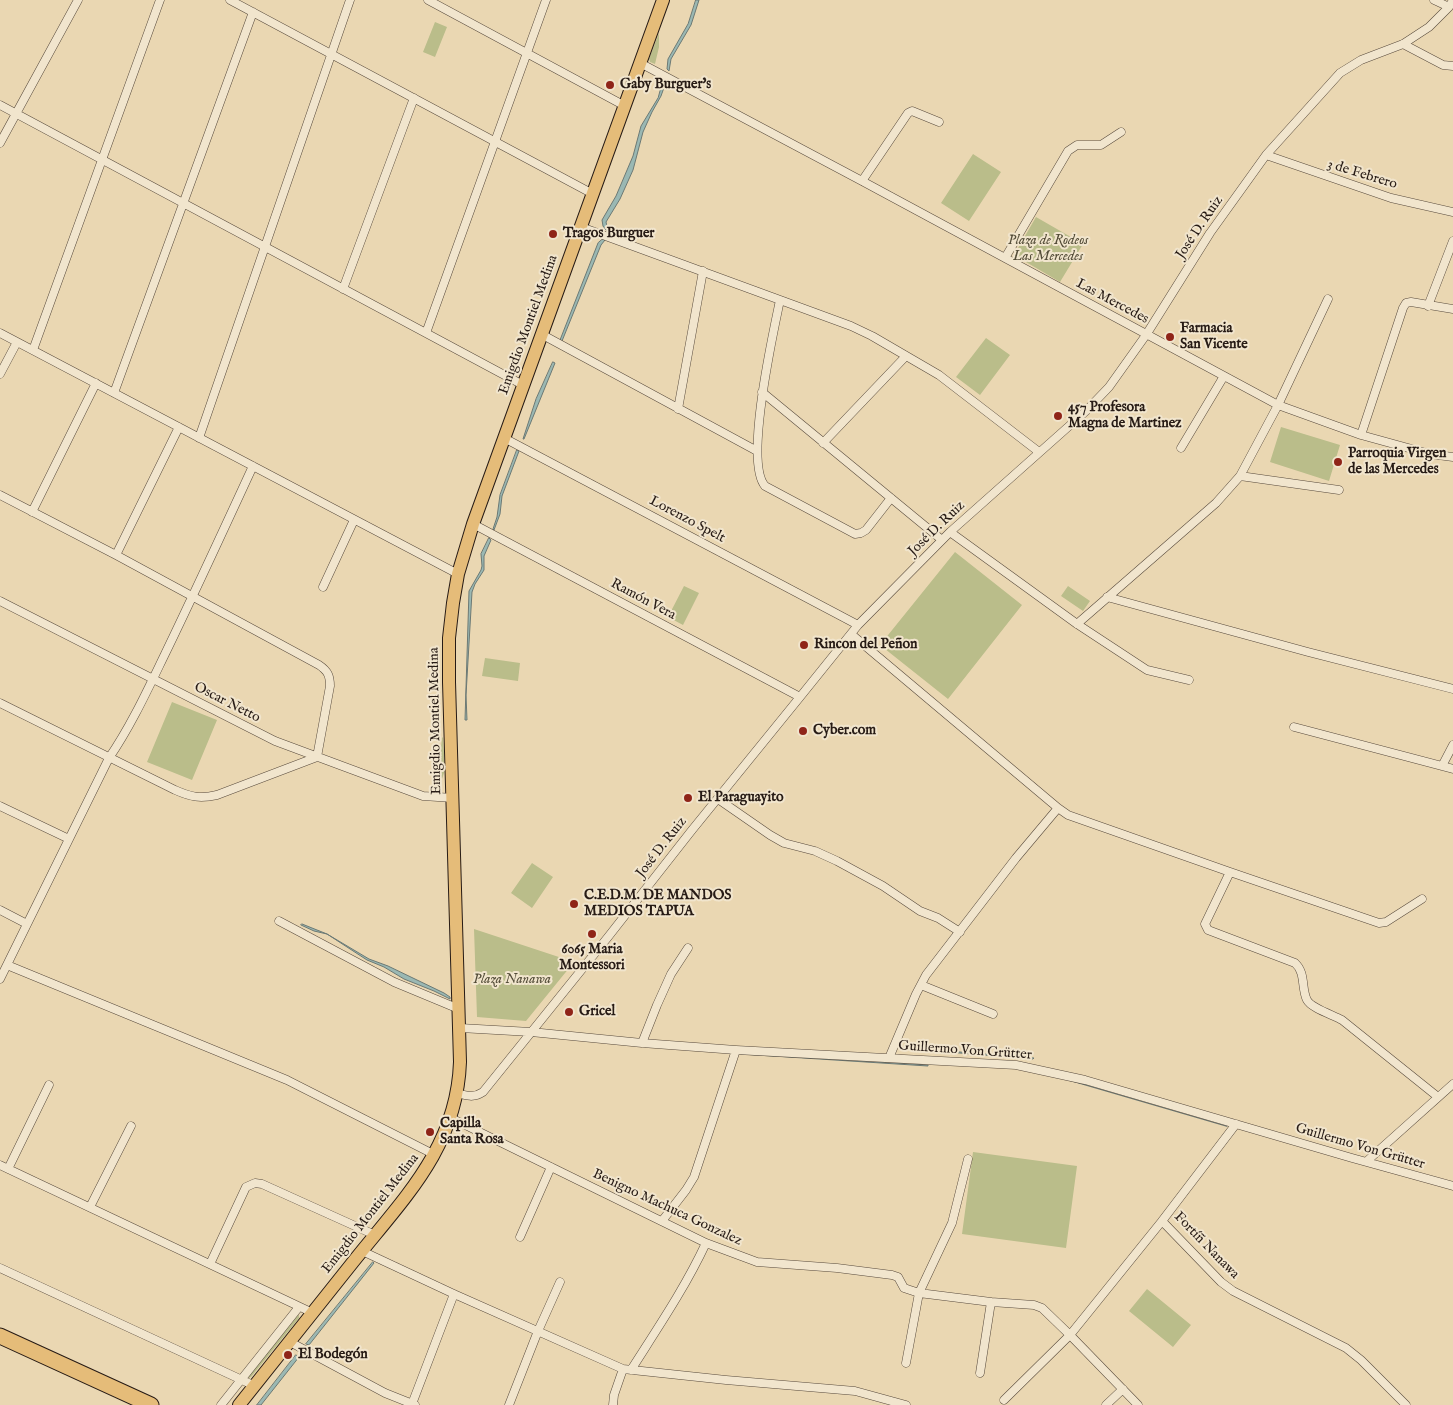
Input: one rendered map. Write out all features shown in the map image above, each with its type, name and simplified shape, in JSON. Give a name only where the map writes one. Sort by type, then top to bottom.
[{"type":"highway","points":[[0,1336],[151,1405]]},
{"type":"main road","name":"Emigdio Montiel Medina","points":[[239,1405],[417,1180],[435,1155],[451,1118],[457,1093],[460,1067],[449,638],[458,574],[473,524],[663,0]]},
{"type":"street","points":[[0,143],[78,0]]},
{"type":"street","points":[[33,350],[160,0]]},
{"type":"street","points":[[230,0],[593,194]]},
{"type":"street","points":[[199,438],[350,0]]},
{"type":"street","points":[[428,0],[625,106]]},
{"type":"street","points":[[426,334],[546,0]]},
{"type":"street","points":[[1434,0],[1451,3]]},
{"type":"street","name":"José D. Ruiz","points":[[457,1093],[478,1096],[483,1092],[858,624],[950,532],[1086,411],[1108,387],[1146,334],[1210,233],[1266,155],[1340,73],[1361,60],[1403,44],[1428,27],[1451,3]]},
{"type":"street","points":[[114,393],[253,12]]},
{"type":"street","points":[[1403,44],[1443,65],[1453,66]]},
{"type":"street","name":"Las Mercedes","points":[[640,62],[1278,405],[1361,436],[1430,454],[1453,457]]},
{"type":"street","points":[[343,289],[414,98]]},
{"type":"street","points":[[0,105],[523,385]]},
{"type":"street","points":[[862,180],[908,114],[912,111],[918,112],[939,122]]},
{"type":"street","points":[[1005,258],[1068,151],[1077,145],[1101,145],[1120,132]]},
{"type":"street","name":"3 de Febrero","points":[[1266,155],[1391,198],[1453,212]]},
{"type":"street","points":[[581,227],[851,326],[939,375],[1039,452]]},
{"type":"street","points":[[1428,306],[1453,241]]},
{"type":"street","points":[[678,409],[703,271]]},
{"type":"street","points":[[1077,624],[1216,503],[1240,476],[1278,405],[1328,299]]},
{"type":"street","points":[[780,300],[762,392],[757,451],[761,482],[765,486],[855,534],[866,530],[891,498]]},
{"type":"street","points":[[1361,436],[1406,303],[1411,302],[1453,309]]},
{"type":"street","points":[[0,333],[458,574]]},
{"type":"street","points":[[541,334],[757,451]]},
{"type":"street","points":[[0,374],[17,342]]},
{"type":"street","points":[[823,443],[906,356]]},
{"type":"street","points":[[1181,448],[1224,376]]},
{"type":"street","points":[[32,512],[96,384]]},
{"type":"street","points":[[762,392],[942,540]]},
{"type":"street","points":[[116,555],[179,427]]},
{"type":"street","name":"Lorenzo Spelt","points":[[504,438],[858,624]]},
{"type":"street","points":[[0,979],[109,758],[120,743],[192,598],[253,466]]},
{"type":"street","points":[[1240,476],[1339,490]]},
{"type":"street","points":[[0,495],[116,555],[327,670],[330,679],[317,757],[205,798],[190,796],[175,790],[0,703]]},
{"type":"street","points":[[323,586],[354,520]]},
{"type":"street","name":"Ramón Vera","points":[[473,524],[800,697]]},
{"type":"street","points":[[950,532],[1077,624],[1147,670],[1189,680]]},
{"type":"street","points":[[1107,597],[1308,652],[1453,689]]},
{"type":"street","name":"Oscar Netto","points":[[0,601],[275,741],[423,796],[453,798]]},
{"type":"street","points":[[851,634],[1068,815],[1379,923],[1386,922],[1422,899]]},
{"type":"street","points":[[1294,727],[1453,769]]},
{"type":"street","points":[[1442,766],[1453,745]]},
{"type":"street","points":[[718,799],[784,843],[815,851],[837,861],[960,932]]},
{"type":"street","points":[[0,806],[69,839]]},
{"type":"street","points":[[889,1058],[926,975],[1016,858],[1058,808]]},
{"type":"street","points":[[1230,872],[1205,924],[1208,930],[1295,963],[1302,972],[1307,1000],[1314,1007],[1331,1013],[1342,1020],[1438,1097]]},
{"type":"street","points":[[0,910],[27,924]]},
{"type":"street","points":[[279,921],[394,982],[459,1010]]},
{"type":"street","points":[[642,1044],[671,974],[688,948]]},
{"type":"street","points":[[7,965],[287,1080],[435,1155]]},
{"type":"street","points":[[921,985],[993,1014]]},
{"type":"street","name":"Guillermo Von Grütter","points":[[460,1028],[531,1032],[642,1044],[1016,1065],[1085,1080],[1453,1186]]},
{"type":"street","points":[[662,1222],[694,1176],[736,1050]]},
{"type":"street","points":[[1367,1161],[1453,1084]]},
{"type":"street","points":[[8,1169],[49,1085]]},
{"type":"street","name":"Benigno Machuca Gonzalez","points":[[451,1118],[706,1243],[757,1262],[837,1268],[895,1276],[899,1278],[904,1288],[919,1293],[1034,1305],[1042,1308],[1138,1405]]},
{"type":"street","name":"Fortíñ Nanawa","points":[[1236,1124],[1162,1221],[1221,1282],[1250,1301],[1346,1348],[1361,1360],[1406,1405]]},
{"type":"street","points":[[90,1207],[131,1126]]},
{"type":"street","points":[[906,1363],[919,1293],[952,1224],[968,1159]]},
{"type":"street","points":[[0,1165],[313,1313]]},
{"type":"street","points":[[520,1237],[551,1167]]},
{"type":"street","points":[[210,1264],[246,1187],[255,1183],[262,1184],[375,1234]]},
{"type":"street","points":[[1004,1400],[1070,1335],[1162,1221]]},
{"type":"street","points":[[613,1405],[614,1395],[627,1370],[683,1288],[706,1243]]},
{"type":"street","points":[[362,1251],[454,1294],[627,1370],[855,1391],[906,1405]]},
{"type":"street","points":[[0,1268],[254,1386]]},
{"type":"street","points":[[509,1405],[538,1331],[560,1282]]},
{"type":"street","points":[[290,1342],[386,1393],[413,1404],[454,1294]]},
{"type":"street","points":[[980,1373],[991,1302]]},
{"type":"street","points":[[221,1405],[299,1307]]},
{"type":"street","points":[[1106,1405],[1123,1390]]},
{"type":"green space","points":[[435,22],[447,27],[435,57],[423,52]]},
{"type":"green space","points":[[659,33],[659,47],[655,64],[650,62],[649,59]]},
{"type":"green space","points":[[973,154],[1001,172],[969,221],[941,203]]},
{"type":"green space","name":"Plaza de Rodeos Las Mercedes","points":[[1036,217],[1083,244],[1060,282],[1014,255]]},
{"type":"green space","points":[[986,338],[1010,355],[980,395],[956,377]]},
{"type":"green space","points":[[1281,427],[1340,445],[1329,481],[1270,462]]},
{"type":"green space","points":[[955,552],[1022,605],[948,699],[880,645]]},
{"type":"green space","points":[[684,586],[699,593],[683,625],[668,617]]},
{"type":"green space","points":[[1068,586],[1090,601],[1083,611],[1061,596]]},
{"type":"green space","points":[[485,658],[520,663],[518,681],[482,676]]},
{"type":"green space","points":[[172,702],[217,720],[192,780],[147,762]]},
{"type":"green space","points":[[443,737],[445,770],[442,779],[440,757]]},
{"type":"green space","points":[[532,863],[553,877],[532,908],[511,893]]},
{"type":"green space","name":"Plaza Nanawa","points":[[474,929],[574,962],[526,1021],[477,1017]]},
{"type":"green space","points":[[973,1152],[1077,1166],[1066,1248],[962,1234]]},
{"type":"green space","points":[[1147,1289],[1191,1325],[1173,1347],[1129,1311]]},
{"type":"green space","points":[[298,1315],[299,1318],[249,1378],[248,1376]]},
{"type":"water","points":[[696,0],[699,0],[691,25],[671,59],[669,71],[667,69],[668,59],[688,24]]},
{"type":"water","points":[[663,81],[666,82],[643,132],[633,170],[620,199],[606,222],[608,231],[603,226],[602,220],[616,196],[633,156],[641,126],[658,98]]},
{"type":"water","points":[[603,239],[605,240],[601,245],[562,341],[560,340],[598,243]]},
{"type":"water","points":[[553,362],[555,363],[523,439],[536,399]]},
{"type":"water","points":[[517,450],[519,451],[502,496],[500,514],[494,530],[500,495]]},
{"type":"water","points":[[489,538],[491,540],[484,556],[484,570],[472,592],[466,695],[467,720],[465,720],[469,591],[481,570],[481,554]]},
{"type":"water","points":[[302,924],[327,934],[314,931]]},
{"type":"water","points":[[327,934],[369,959],[444,993],[450,999],[367,960]]},
{"type":"water","points":[[898,1047],[1034,1058],[1033,1059]]},
{"type":"water","points":[[741,1054],[928,1065],[928,1066]]},
{"type":"water","points":[[1051,1075],[1117,1093],[1227,1126]]},
{"type":"water","points":[[373,1262],[309,1345],[306,1344]]},
{"type":"water","points":[[296,1355],[299,1357],[261,1405],[257,1405]]},
{"type":"place","name":"Gaby Burguer's","points":[[610,85]]},
{"type":"place","name":"Tragos Burguer","points":[[553,234]]},
{"type":"place","name":"Farmacia San Vicente","points":[[1170,337]]},
{"type":"place","name":"457 Profesora Magna de Martinez","points":[[1058,416]]},
{"type":"place","name":"Parroquia Virgen de las Mercedes","points":[[1338,462]]},
{"type":"place","name":"Rincon del Peñon","points":[[804,645]]},
{"type":"place","name":"Cyber.com","points":[[803,731]]},
{"type":"place","name":"El Paraguayito","points":[[688,798]]},
{"type":"place","name":"C.E.D.M. DE MANDOS MEDIOS TAPUA","points":[[574,904]]},
{"type":"place","name":"6065 Maria Montessori","points":[[592,934]]},
{"type":"place","name":"Gricel","points":[[569,1012]]},
{"type":"place","name":"Capilla Santa Rosa","points":[[430,1132]]},
{"type":"place","name":"El Bodegón","points":[[288,1355]]}]
